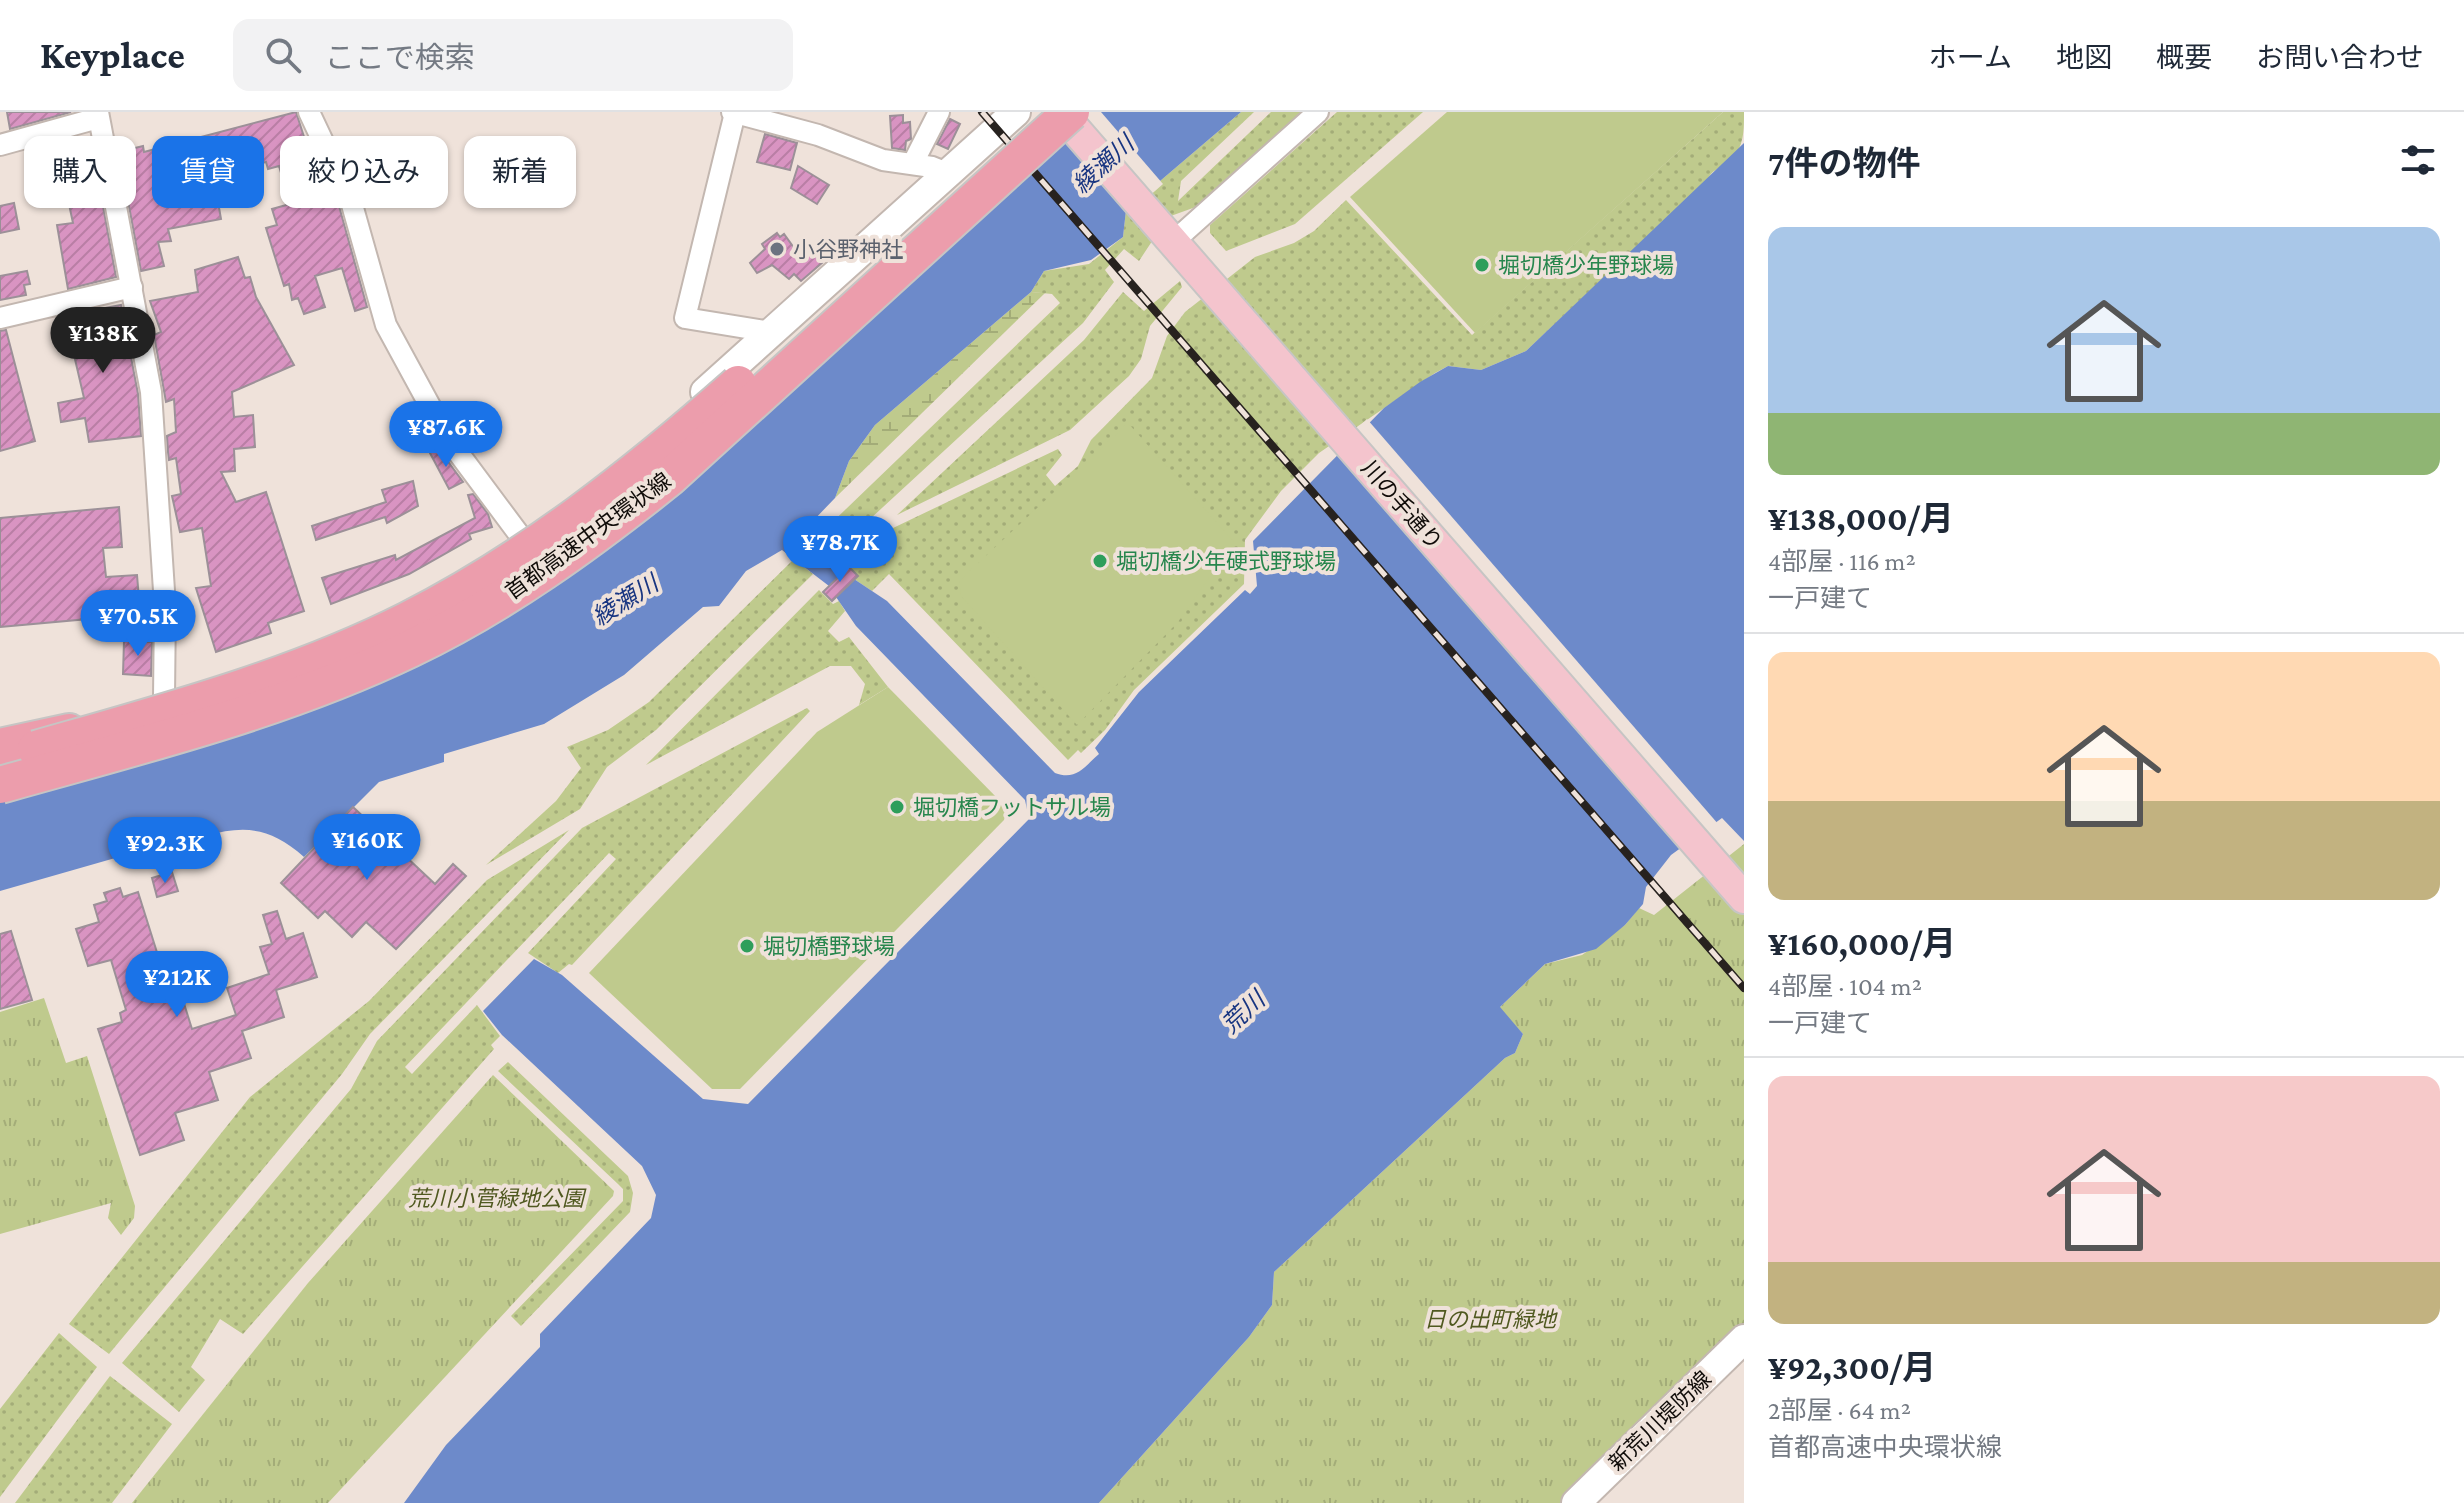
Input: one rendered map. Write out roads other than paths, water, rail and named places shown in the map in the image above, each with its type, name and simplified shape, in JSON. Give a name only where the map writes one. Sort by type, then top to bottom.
[{"type":"highway","name":"首都高速中央環状線","points":[[0,760],[168,704],[326,657],[407,620],[535,545],[655,456],[1040,112]]},
{"type":"highway","name":"首都高速中央環状線","points":[[0,785],[301,694],[366,669],[448,630],[501,600],[609,526],[679,469],[1071,112]]},
{"type":"highway","points":[[0,744],[281,677],[341,658],[400,632],[511,572],[659,470],[829,330]]},
{"type":"highway","points":[[77,721],[168,704]]},
{"type":"main road","points":[[168,704],[386,614],[451,580],[588,491],[647,443],[1016,112]]},
{"type":"main road","name":"川の手通り","points":[[1060,112],[1178,236],[1744,874]]},
{"type":"main road","name":"川の手通り","points":[[1082,112],[1178,236],[1744,898]]},
{"type":"main road","points":[[0,744],[77,721]]},
{"type":"main road","name":"新荒川堤防線","points":[[1576,1503],[1744,1339]]},
{"type":"street","points":[[309,112],[351,201],[386,325],[448,439],[521,537]]},
{"type":"street","points":[[771,332],[685,318],[733,112],[818,135],[883,160],[913,163],[947,173]]},
{"type":"street","points":[[913,163],[939,112]]},
{"type":"street","points":[[1178,236],[1318,112]]},
{"type":"street","points":[[0,145],[98,115],[151,392],[168,704]]},
{"type":"street","points":[[0,318],[132,287]]},
{"type":"water","name":"綾瀬川","points":[[1086,112],[1241,112],[1126,210],[1123,237],[1091,260],[1044,271],[1031,292],[875,425],[849,461],[835,498],[810,524],[844,571],[829,586],[782,550],[746,571],[719,606],[703,607],[624,675],[544,724],[444,754],[444,762],[379,782],[304,857],[287,843],[270,835],[238,830],[204,836],[166,848],[164,844],[0,891],[0,795],[396,665]]},
{"type":"water","name":"荒川","points":[[1744,143],[1744,841],[1722,818],[1671,855],[1646,887],[1643,904],[1625,925],[1596,949],[1545,964],[1500,1007],[1523,1034],[1515,1053],[1505,1058],[1274,1272],[1272,1305],[1249,1337],[1099,1503],[404,1503],[446,1445],[540,1347],[540,1334],[651,1218],[656,1195],[642,1166],[502,1035],[483,1011],[534,959],[562,975],[703,1099],[748,1104],[1029,819],[1025,800],[856,626],[836,597],[854,579],[887,601],[1055,773],[1074,774],[1099,754],[1095,748],[1139,692],[1245,590],[1250,594],[1257,586],[1253,541],[1384,408],[1448,366],[1481,370],[1526,351]]},
{"type":"railway","points":[[982,112],[1744,988]]},
{"type":"place","name":"小谷野神社","points":[[777,249]]},
{"type":"place","name":"堀切橋少年野球場","points":[[1482,265]]},
{"type":"place","name":"堀切橋少年硬式野球場","points":[[1100,561]]},
{"type":"place","name":"堀切橋フットサル場","points":[[897,807]]},
{"type":"place","name":"堀切橋野球場","points":[[747,946]]},
{"type":"park label","name":"荒川小菅緑地公園","points":[[496,1198]]},
{"type":"park label","name":"日の出町緑地","points":[[1490,1319]]}]
